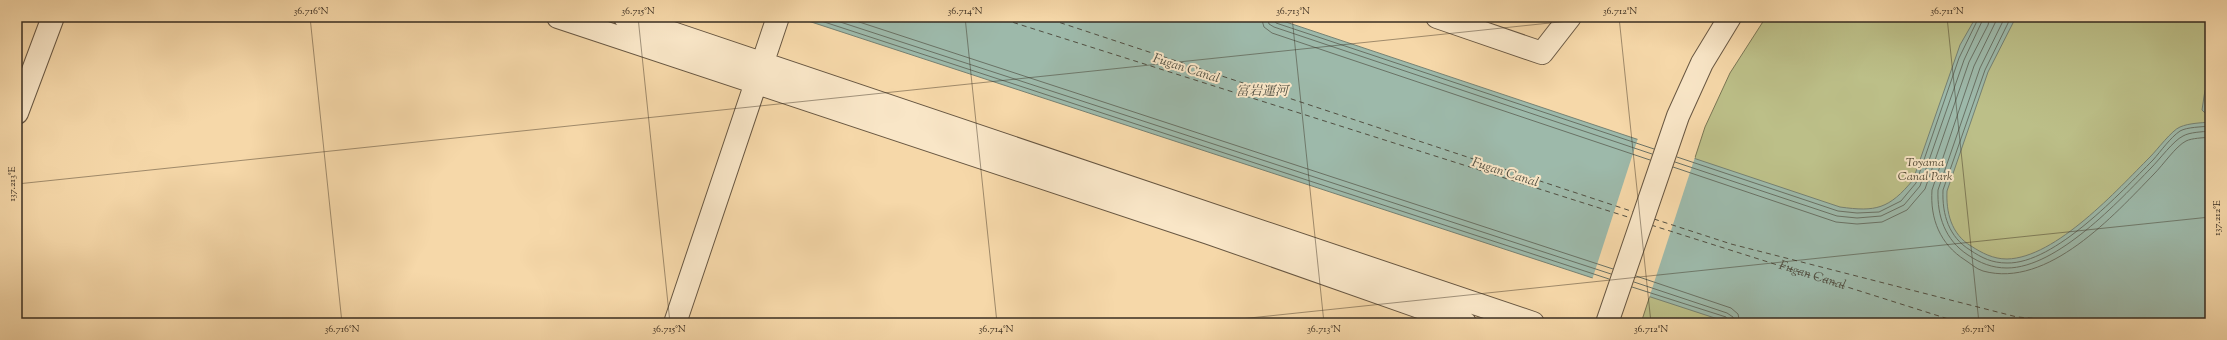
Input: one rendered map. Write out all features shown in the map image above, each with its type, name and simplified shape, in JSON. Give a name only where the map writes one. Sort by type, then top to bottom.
[{"type":"street","points":[[17,113],[53,17]]},
{"type":"street","points":[[558,17],[1209,233],[1465,323]]},
{"type":"street","points":[[624,17],[763,62],[1534,323]]},
{"type":"street","points":[[1441,18],[1542,53],[1570,17]]},
{"type":"street","points":[[1610,313],[1678,116],[1702,63],[1730,17]]},
{"type":"street","points":[[675,323],[776,24]]},
{"type":"green space","name":"Toyama Canal Park","points":[[1766,17],[2210,17],[2210,323],[1641,323],[1705,127],[1730,73]]},
{"type":"water","name":"富岩運河","points":[[796,17],[1271,17],[1840,207],[1863,209],[1873,208],[1889,203],[1897,197],[1913,180],[1960,45],[1976,17],[2016,17],[1988,72],[1947,191],[1949,214],[1954,229],[1964,241],[1975,249],[1988,255],[2007,259],[2026,256],[2046,247],[2085,220],[2104,203],[2177,129],[2195,123],[2210,122],[2210,323],[1730,323]]},
{"type":"water","points":[[2205,90],[2210,90],[2210,118],[2202,110]]},
{"type":"pier","points":[[1638,138],[1695,157],[1649,298],[1592,280]]},
{"type":"ferry route","points":[[996,17],[1631,218]]},
{"type":"ferry route","points":[[1043,17],[1634,212]]},
{"type":"ferry route","points":[[1654,219],[1731,244],[2017,317],[2077,322],[2210,319]]},
{"type":"ferry route","points":[[1651,225],[1961,323]]},
{"type":"water label","name":"Fugan Canal","points":[[1186,69]]},
{"type":"water label","name":"Fugan Canal","points":[[1505,173]]},
{"type":"water label","name":"Fugan Canal","points":[[1813,274]]}]
